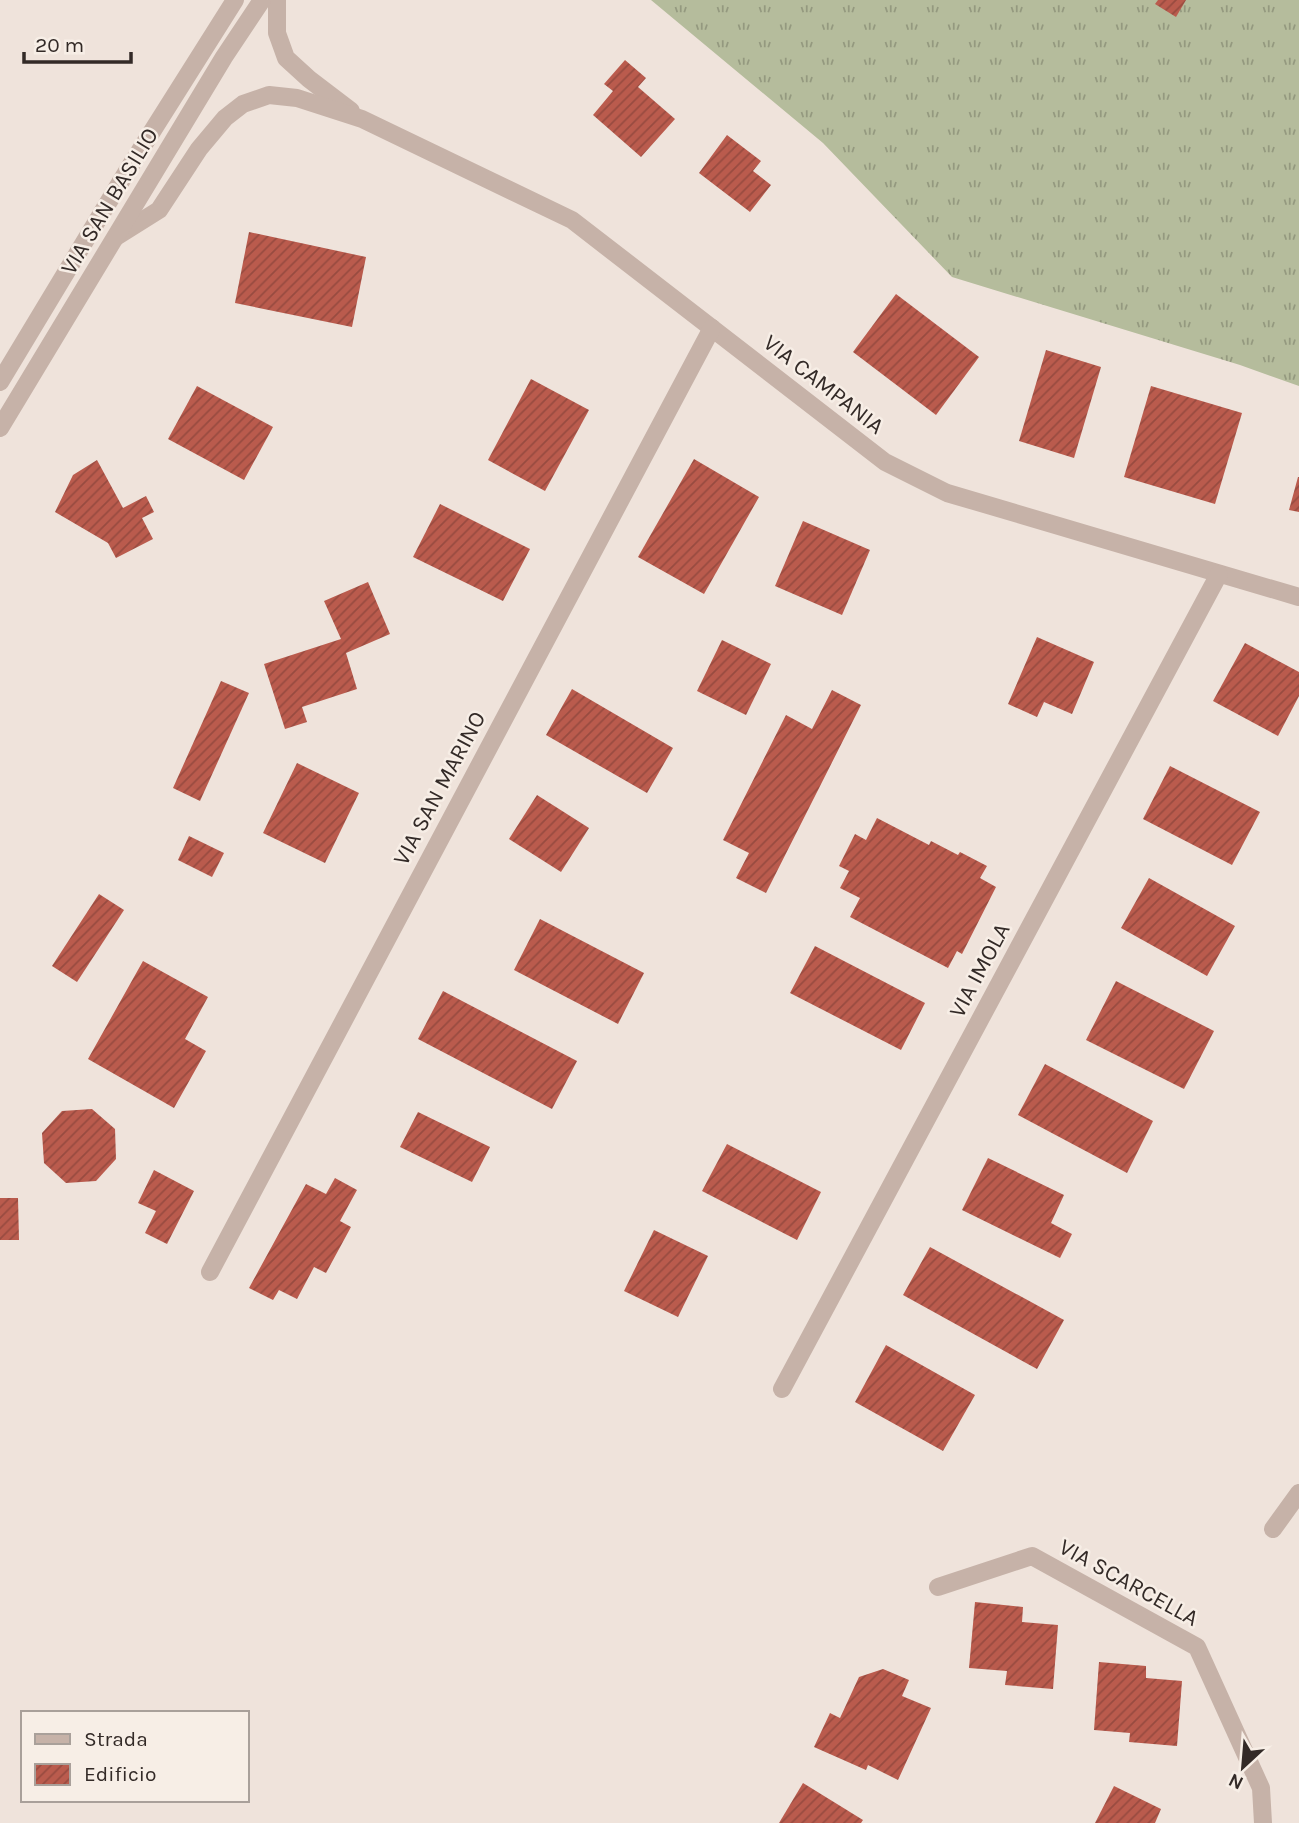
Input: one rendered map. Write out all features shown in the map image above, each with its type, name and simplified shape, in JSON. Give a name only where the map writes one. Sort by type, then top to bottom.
[{"type":"street","name":"VIA SAN BASILIO","points":[[0,382],[129,168],[235,0]]},
{"type":"street","name":"VIA SAN BASILIO","points":[[0,428],[261,0]]},
{"type":"street","points":[[277,0],[277,33],[286,58],[362,119]]},
{"type":"street","points":[[116,237],[159,210],[199,149],[225,118],[243,104],[269,95],[297,99],[362,119]]},
{"type":"street","name":"VIA CAMPANIA","points":[[362,119],[572,220],[885,462],[947,493],[1299,597]]},
{"type":"street","name":"VIA SAN MARINO","points":[[210,1272],[712,328]]},
{"type":"street","name":"VIA IMOLA","points":[[782,1389],[1219,573]]},
{"type":"street","points":[[1273,1529],[1299,1493]]},
{"type":"street","name":"VIA SCARCELLA","points":[[938,1587],[1032,1556],[1197,1647],[1261,1787],[1263,1823]]},
{"type":"green space","points":[[651,0],[1299,0],[1299,386],[1240,365],[952,277],[823,143]]},
{"type":"building","points":[[1158,0],[1186,0],[1176,17],[1155,4]]},
{"type":"building","points":[[625,60],[646,78],[638,87],[675,119],[641,157],[593,115],[613,91],[604,84]]},
{"type":"building","points":[[727,135],[761,161],[753,171],[771,185],[750,212],[699,173]]},
{"type":"building","points":[[249,232],[366,257],[352,327],[235,303]]},
{"type":"building","points":[[896,294],[979,357],[936,415],[853,352]]},
{"type":"building","points":[[1046,350],[1101,367],[1074,458],[1019,441]]},
{"type":"building","points":[[531,379],[589,410],[545,491],[488,460]]},
{"type":"building","points":[[197,386],[273,427],[244,480],[168,439]]},
{"type":"building","points":[[1151,386],[1242,413],[1215,504],[1124,477]]},
{"type":"building","points":[[694,459],[759,497],[704,594],[638,557]]},
{"type":"building","points":[[97,460],[123,508],[146,496],[154,512],[142,518],[153,539],[116,558],[108,543],[55,512],[73,475]]},
{"type":"building","points":[[1299,477],[1299,512],[1289,510]]},
{"type":"building","points":[[440,504],[530,549],[503,601],[413,557]]},
{"type":"building","points":[[803,521],[870,550],[842,615],[775,586]]},
{"type":"building","points":[[368,582],[390,634],[346,653],[357,689],[302,707],[307,722],[285,729],[264,664],[341,639],[324,601]]},
{"type":"building","points":[[1037,637],[1094,662],[1072,714],[1044,702],[1037,717],[1008,704]]},
{"type":"building","points":[[722,640],[771,664],[746,715],[697,691]]},
{"type":"building","points":[[1245,643],[1299,672],[1299,696],[1278,736],[1213,701]]},
{"type":"building","points":[[221,681],[249,693],[200,801],[173,788]]},
{"type":"building","points":[[572,689],[673,748],[647,793],[546,735]]},
{"type":"building","points":[[832,690],[861,705],[766,893],[736,878],[749,853],[723,840],[786,715],[812,729]]},
{"type":"building","points":[[297,763],[359,793],[325,863],[263,833]]},
{"type":"building","points":[[1170,766],[1260,812],[1232,865],[1143,819]]},
{"type":"building","points":[[537,795],[589,828],[561,872],[509,839]]},
{"type":"building","points":[[877,818],[929,845],[931,841],[987,866],[980,878],[996,887],[962,954],[957,951],[948,968],[850,917],[860,898],[840,888],[849,871],[839,866],[855,834],[866,840]]},
{"type":"building","points":[[189,836],[224,853],[212,877],[178,860]]},
{"type":"building","points":[[1149,878],[1235,926],[1207,976],[1121,928]]},
{"type":"building","points":[[99,894],[124,910],[77,982],[52,966]]},
{"type":"building","points":[[540,919],[644,973],[618,1024],[514,970]]},
{"type":"building","points":[[815,946],[925,1003],[901,1050],[790,993]]},
{"type":"building","points":[[143,961],[208,997],[185,1039],[206,1051],[174,1108],[88,1059]]},
{"type":"building","points":[[1116,981],[1214,1031],[1184,1089],[1086,1040]]},
{"type":"building","points":[[443,991],[577,1061],[552,1109],[418,1039]]},
{"type":"building","points":[[1045,1064],[1153,1121],[1127,1173],[1018,1115]]},
{"type":"building","points":[[92,1109],[115,1129],[116,1159],[96,1181],[66,1183],[44,1163],[42,1133],[62,1111]]},
{"type":"building","points":[[418,1112],[490,1147],[472,1182],[400,1147]]},
{"type":"building","points":[[727,1144],[821,1192],[797,1240],[702,1191]]},
{"type":"building","points":[[988,1158],[1064,1195],[1051,1223],[1072,1234],[1060,1258],[962,1210]]},
{"type":"building","points":[[154,1170],[194,1191],[167,1244],[145,1233],[156,1211],[138,1203]]},
{"type":"building","points":[[335,1178],[357,1190],[340,1221],[351,1227],[326,1273],[314,1267],[297,1299],[279,1290],[273,1300],[249,1288],[306,1184],[326,1194]]},
{"type":"building","points":[[0,1198],[18,1198],[19,1240],[0,1240]]},
{"type":"building","points":[[654,1230],[708,1256],[678,1317],[624,1291]]},
{"type":"building","points":[[930,1247],[1064,1320],[1037,1369],[903,1295]]},
{"type":"building","points":[[886,1345],[975,1395],[943,1451],[855,1402]]},
{"type":"building","points":[[975,1602],[1023,1607],[1022,1622],[1058,1625],[1053,1689],[1005,1685],[1007,1671],[969,1668]]},
{"type":"building","points":[[1099,1662],[1146,1666],[1146,1678],[1182,1681],[1177,1746],[1129,1742],[1130,1733],[1094,1730]]},
{"type":"building","points":[[883,1669],[909,1680],[902,1696],[931,1708],[898,1780],[868,1765],[866,1770],[814,1747],[830,1713],[840,1718],[859,1677]]},
{"type":"building","points":[[803,1783],[863,1820],[861,1823],[779,1823]]},
{"type":"building","points":[[1114,1786],[1161,1809],[1155,1823],[1095,1823]]}]
